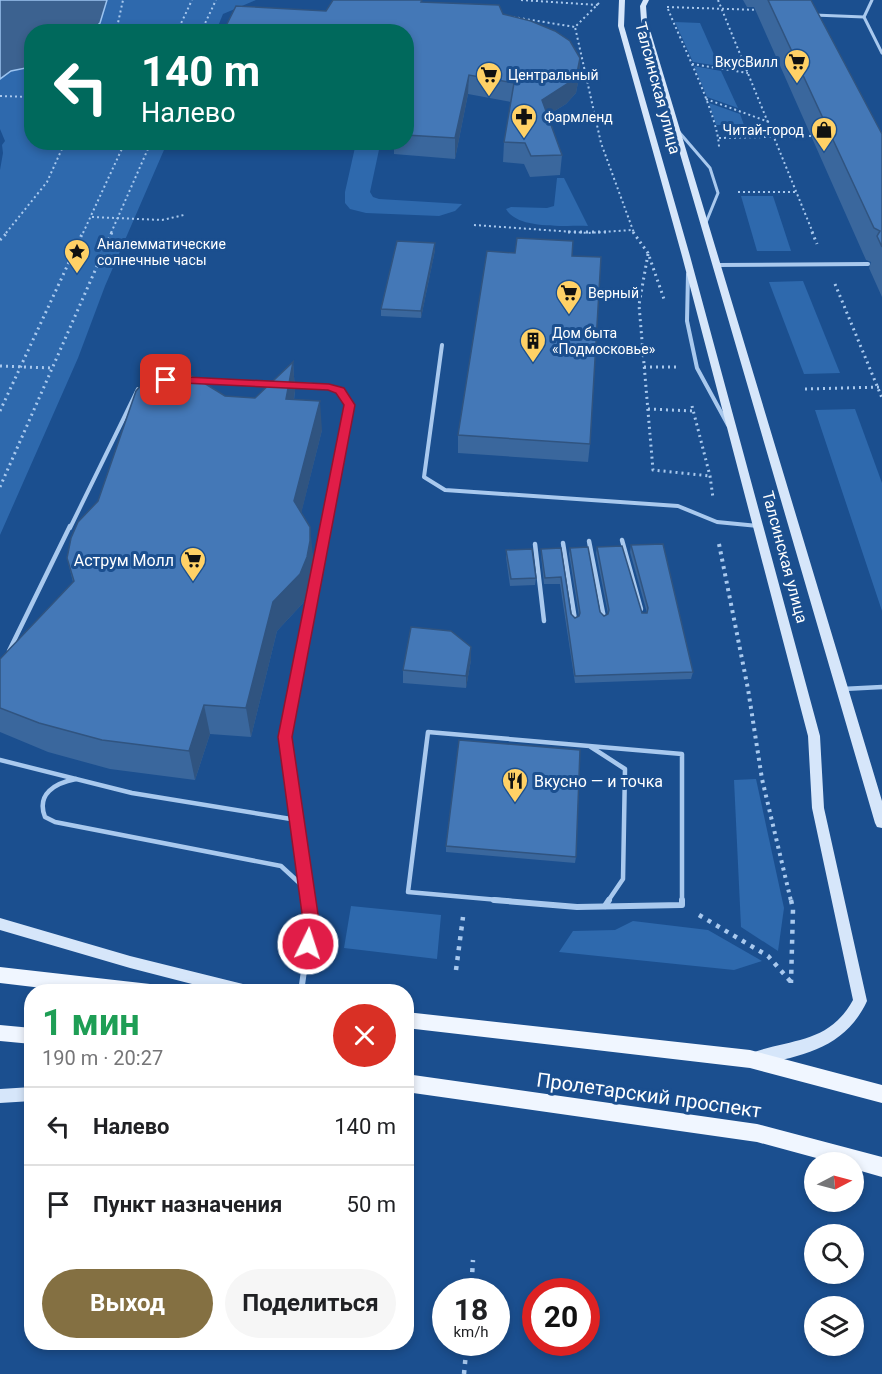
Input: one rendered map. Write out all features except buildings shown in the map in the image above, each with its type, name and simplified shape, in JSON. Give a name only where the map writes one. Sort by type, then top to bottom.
[{"type":"main road","name":"Талсинская улица","points":[[622,0],[621,26],[689,268],[814,736],[818,808],[860,1001],[854,1015],[839,1031],[820,1041],[791,1051],[750,1059]]},
{"type":"main road","name":"Талсинская улица","points":[[646,0],[643,6],[644,20],[882,823]]},
{"type":"main road","points":[[0,924],[130,962],[219,984]]},
{"type":"main road","points":[[0,975],[79,984]]},
{"type":"main road","points":[[414,1021],[750,1059],[882,1094]]},
{"type":"main road","points":[[0,1033],[24,1035]]},
{"type":"main road","name":"Пролетарский проспект","points":[[414,1084],[757,1133],[882,1167]]},
{"type":"main road","points":[[0,1096],[24,1094]]},
{"type":"lane","points":[[864,17],[872,0]]},
{"type":"lane","points":[[769,12],[864,17]]},
{"type":"lane","points":[[864,17],[882,53]]},
{"type":"lane","points":[[676,128],[710,168],[718,193],[705,225]]},
{"type":"lane","points":[[717,265],[868,264]]},
{"type":"lane","points":[[689,268],[687,321],[697,368],[734,437]]},
{"type":"lane","points":[[442,345],[424,477],[445,490],[678,506],[717,522],[758,526]]},
{"type":"lane","points":[[190,381],[329,387],[340,391],[350,405],[285,737],[311,921],[302,984]]},
{"type":"lane","points":[[5,660],[135,392],[143,385]]},
{"type":"lane","points":[[622,540],[643,616]]},
{"type":"lane","points":[[589,541],[604,618]]},
{"type":"lane","points":[[563,543],[575,620]]},
{"type":"lane","points":[[535,544],[544,621]]},
{"type":"lane","points":[[843,688],[882,687]]},
{"type":"lane","points":[[428,732],[682,754],[682,905],[577,907],[408,892],[428,732]]},
{"type":"lane","points":[[590,746],[625,769],[623,879],[605,906]]},
{"type":"lane","points":[[0,760],[132,793],[297,820]]},
{"type":"lane","points":[[76,778],[61,781],[46,793],[42,806],[45,818],[55,822],[281,866],[307,890]]},
{"type":"path","points":[[118,24],[123,0]]},
{"type":"path","points":[[180,24],[192,0]]},
{"type":"path","points":[[204,24],[216,0]]},
{"type":"path","points":[[521,0],[598,4]]},
{"type":"path","points":[[575,27],[602,0]]},
{"type":"path","points":[[665,0],[719,138],[719,152]]},
{"type":"path","points":[[718,0],[826,265],[880,387],[882,398]]},
{"type":"path","points":[[667,7],[769,12]]},
{"type":"path","points":[[505,16],[575,27]]},
{"type":"path","points":[[575,27],[601,143],[632,230],[648,253],[667,310]]},
{"type":"path","points":[[691,64],[748,73]]},
{"type":"path","points":[[1,96],[24,97]]},
{"type":"path","points":[[705,99],[769,122]]},
{"type":"path","points":[[719,138],[811,136]]},
{"type":"path","points":[[0,240],[20,219],[42,188],[63,150]]},
{"type":"path","points":[[0,411],[121,150]]},
{"type":"path","points":[[0,487],[148,150]]},
{"type":"path","points":[[735,192],[796,192]]},
{"type":"path","points":[[92,217],[162,220],[184,215]]},
{"type":"path","points":[[474,225],[588,233],[632,230]]},
{"type":"path","points":[[648,253],[639,305],[653,470],[710,476]]},
{"type":"path","points":[[644,367],[681,368],[681,364]]},
{"type":"path","points":[[0,366],[52,368]]},
{"type":"path","points":[[805,389],[880,387]]},
{"type":"path","points":[[682,905],[768,956],[791,983],[793,909],[762,780],[710,476],[690,400]]},
{"type":"path","points":[[648,409],[693,411]]},
{"type":"path","points":[[456,970],[465,898]]},
{"type":"path","points":[[472,1278],[473,1260]]},
{"type":"path","points":[[464,1374],[466,1356]]},
{"type":"shaded area","points":[[0,0],[107,0],[99,24],[24,24],[24,68],[11,71],[0,79]]},
{"type":"shaded area","points":[[107,0],[256,0],[223,14],[219,24],[100,23]]},
{"type":"shaded area","points":[[675,22],[700,23],[719,66],[693,62]]},
{"type":"shaded area","points":[[694,66],[721,71],[738,108],[707,97]]},
{"type":"shaded area","points":[[24,68],[24,150],[164,150],[105,286],[78,358],[0,535],[0,170],[2,145],[5,141],[0,129],[0,79],[11,71]]},
{"type":"shaded area","points":[[709,103],[740,114],[744,125],[716,125]]},
{"type":"shaded area","points":[[354,150],[379,150],[370,192],[373,197],[462,204],[455,211],[439,216],[366,213],[350,209],[345,203],[345,192]]},
{"type":"shaded area","points":[[557,178],[564,178],[588,226],[531,223],[512,216],[506,209],[554,206]]},
{"type":"shaded area","points":[[741,196],[773,196],[791,251],[757,251]]},
{"type":"shaded area","points":[[803,281],[840,373],[804,374],[769,282]]},
{"type":"shaded area","points":[[855,409],[882,483],[882,611],[815,410]]},
{"type":"shaded area","points":[[756,779],[784,908],[778,951],[741,927],[734,780]]},
{"type":"shaded area","points":[[351,906],[441,915],[437,959],[344,948]]},
{"type":"shaded area","points":[[633,921],[708,930],[762,961],[734,970],[559,952],[573,931],[615,930]]},
{"type":"place","name":"ВкусВилл","points":[[797,85]]},
{"type":"place","name":"Центральный","points":[[489,98]]},
{"type":"place","name":"Фармленд","points":[[524,140]]},
{"type":"place","name":"Читай-город","points":[[824,153]]},
{"type":"place","name":"Аналемматические солнечные часы","points":[[77,275]]},
{"type":"place","name":"Верный","points":[[569,316]]},
{"type":"place","name":"Дом быта «Подмосковье»","points":[[533,364]]},
{"type":"place","name":"Аструм Молл","points":[[193,583]]},
{"type":"place","name":"Вкусно — и точка","points":[[515,804]]},
{"type":"route","points":[[166,380],[329,387],[344,394],[350,405],[285,737],[311,921],[308,944]]}]
